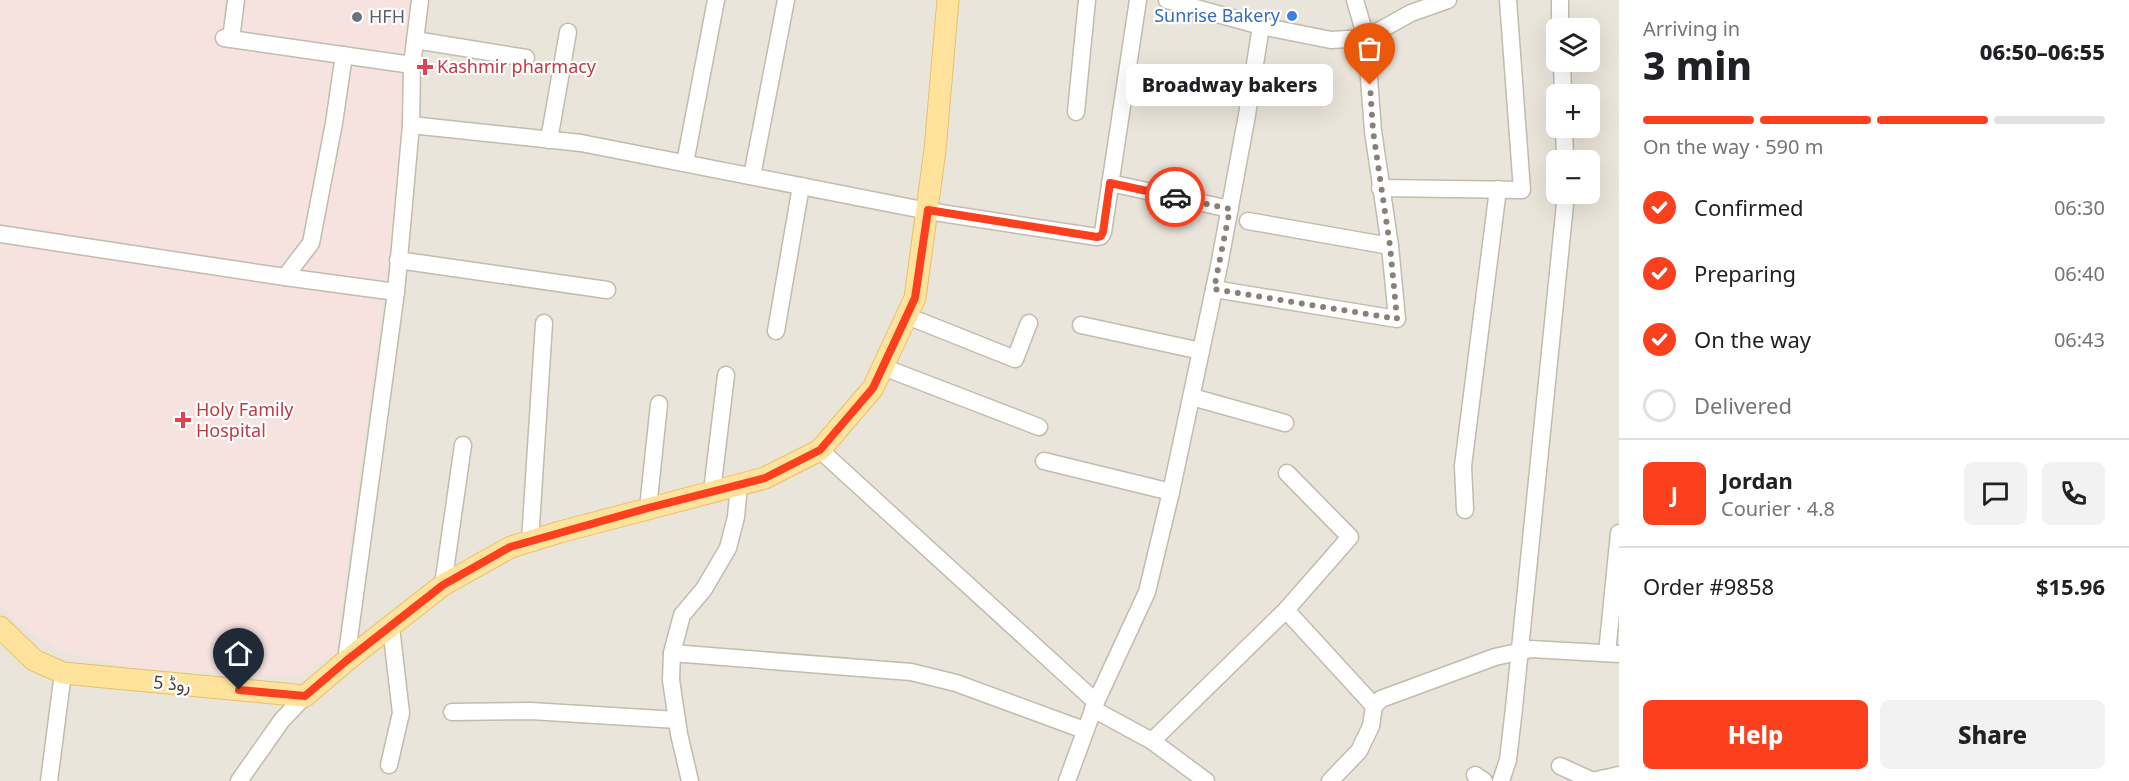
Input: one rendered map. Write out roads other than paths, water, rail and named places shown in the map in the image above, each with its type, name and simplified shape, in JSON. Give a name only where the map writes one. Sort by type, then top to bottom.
[{"type":"main road","points":[[305,696],[443,585],[510,547],[765,478],[820,450],[873,388],[915,298],[928,210],[948,0]]},
{"type":"main road","name":"روڈ 5","points":[[0,627],[34,660],[63,673],[305,696]]},
{"type":"street","points":[[236,0],[228,39],[412,65]]},
{"type":"street","points":[[346,661],[396,292],[411,125],[412,65],[420,0]]},
{"type":"street","points":[[685,163],[716,0]]},
{"type":"street","points":[[752,176],[786,0]]},
{"type":"street","points":[[1076,112],[1087,0]]},
{"type":"street","points":[[411,125],[581,143],[928,210],[1097,237],[1103,232],[1138,0]]},
{"type":"street","points":[[1214,289],[1397,319],[1390,246],[1373,131],[1366,38],[1355,0]]},
{"type":"street","points":[[1175,1],[1261,26],[1331,40],[1366,38],[1411,7],[1448,0]]},
{"type":"street","points":[[1380,188],[1522,190],[1508,0]]},
{"type":"street","points":[[1560,0],[1560,18]]},
{"type":"street","points":[[1066,781],[1094,705],[1147,592],[1171,492],[1214,289],[1261,26]]},
{"type":"street","points":[[549,140],[568,32]]},
{"type":"street","points":[[415,39],[526,58]]},
{"type":"street","points":[[285,277],[311,243],[334,123],[344,55]]},
{"type":"street","points":[[1126,80],[1185,90]]},
{"type":"street","points":[[1110,183],[1230,209]]},
{"type":"street","points":[[776,331],[801,186]]},
{"type":"street","points":[[1465,510],[1463,466],[1498,189]]},
{"type":"street","points":[[1501,781],[1508,760],[1521,651],[1565,204]]},
{"type":"street","points":[[1248,220],[1390,246]]},
{"type":"street","points":[[0,234],[396,292]]},
{"type":"street","points":[[398,260],[607,290]]},
{"type":"street","points":[[907,316],[1015,359],[1029,323]]},
{"type":"street","points":[[530,541],[544,323]]},
{"type":"street","points":[[1081,325],[1201,351]]},
{"type":"street","points":[[883,367],[1039,427]]},
{"type":"street","points":[[712,491],[726,375]]},
{"type":"street","points":[[1192,397],[1285,423]]},
{"type":"street","points":[[648,508],[658,404]]},
{"type":"street","points":[[443,585],[463,445]]},
{"type":"street","points":[[820,450],[1094,705],[1152,741],[1206,781]]},
{"type":"street","points":[[1044,461],[1171,492]]},
{"type":"street","points":[[1152,741],[1286,610],[1350,537],[1287,473]]},
{"type":"street","points":[[690,781],[670,680],[672,653],[682,615],[704,589],[728,548],[736,517],[739,484]]},
{"type":"street","points":[[1330,781],[1359,751],[1371,726],[1374,706],[1381,699],[1495,657],[1521,651],[1532,649],[1613,654],[1619,533]]},
{"type":"street","points":[[1286,610],[1374,706]]},
{"type":"street","points":[[389,765],[401,713],[391,627]]},
{"type":"street","points":[[672,653],[911,672],[956,683],[1084,730]]},
{"type":"street","points":[[48,781],[63,673]]},
{"type":"street","points":[[239,781],[282,720],[305,696]]},
{"type":"street","points":[[452,712],[531,711],[677,720]]},
{"type":"street","points":[[1560,766],[1592,781],[1619,775]]},
{"type":"place","name":"Sunrise Bakery","points":[[1292,16]]},
{"type":"place","name":"HFH","points":[[357,17]]},
{"type":"place","name":"Kashmir pharmacy","points":[[425,67]]},
{"type":"place","name":"Broadway bakers","points":[[1370,85]]},
{"type":"place","name":"Holy Family Hospital","points":[[183,420]]}]
